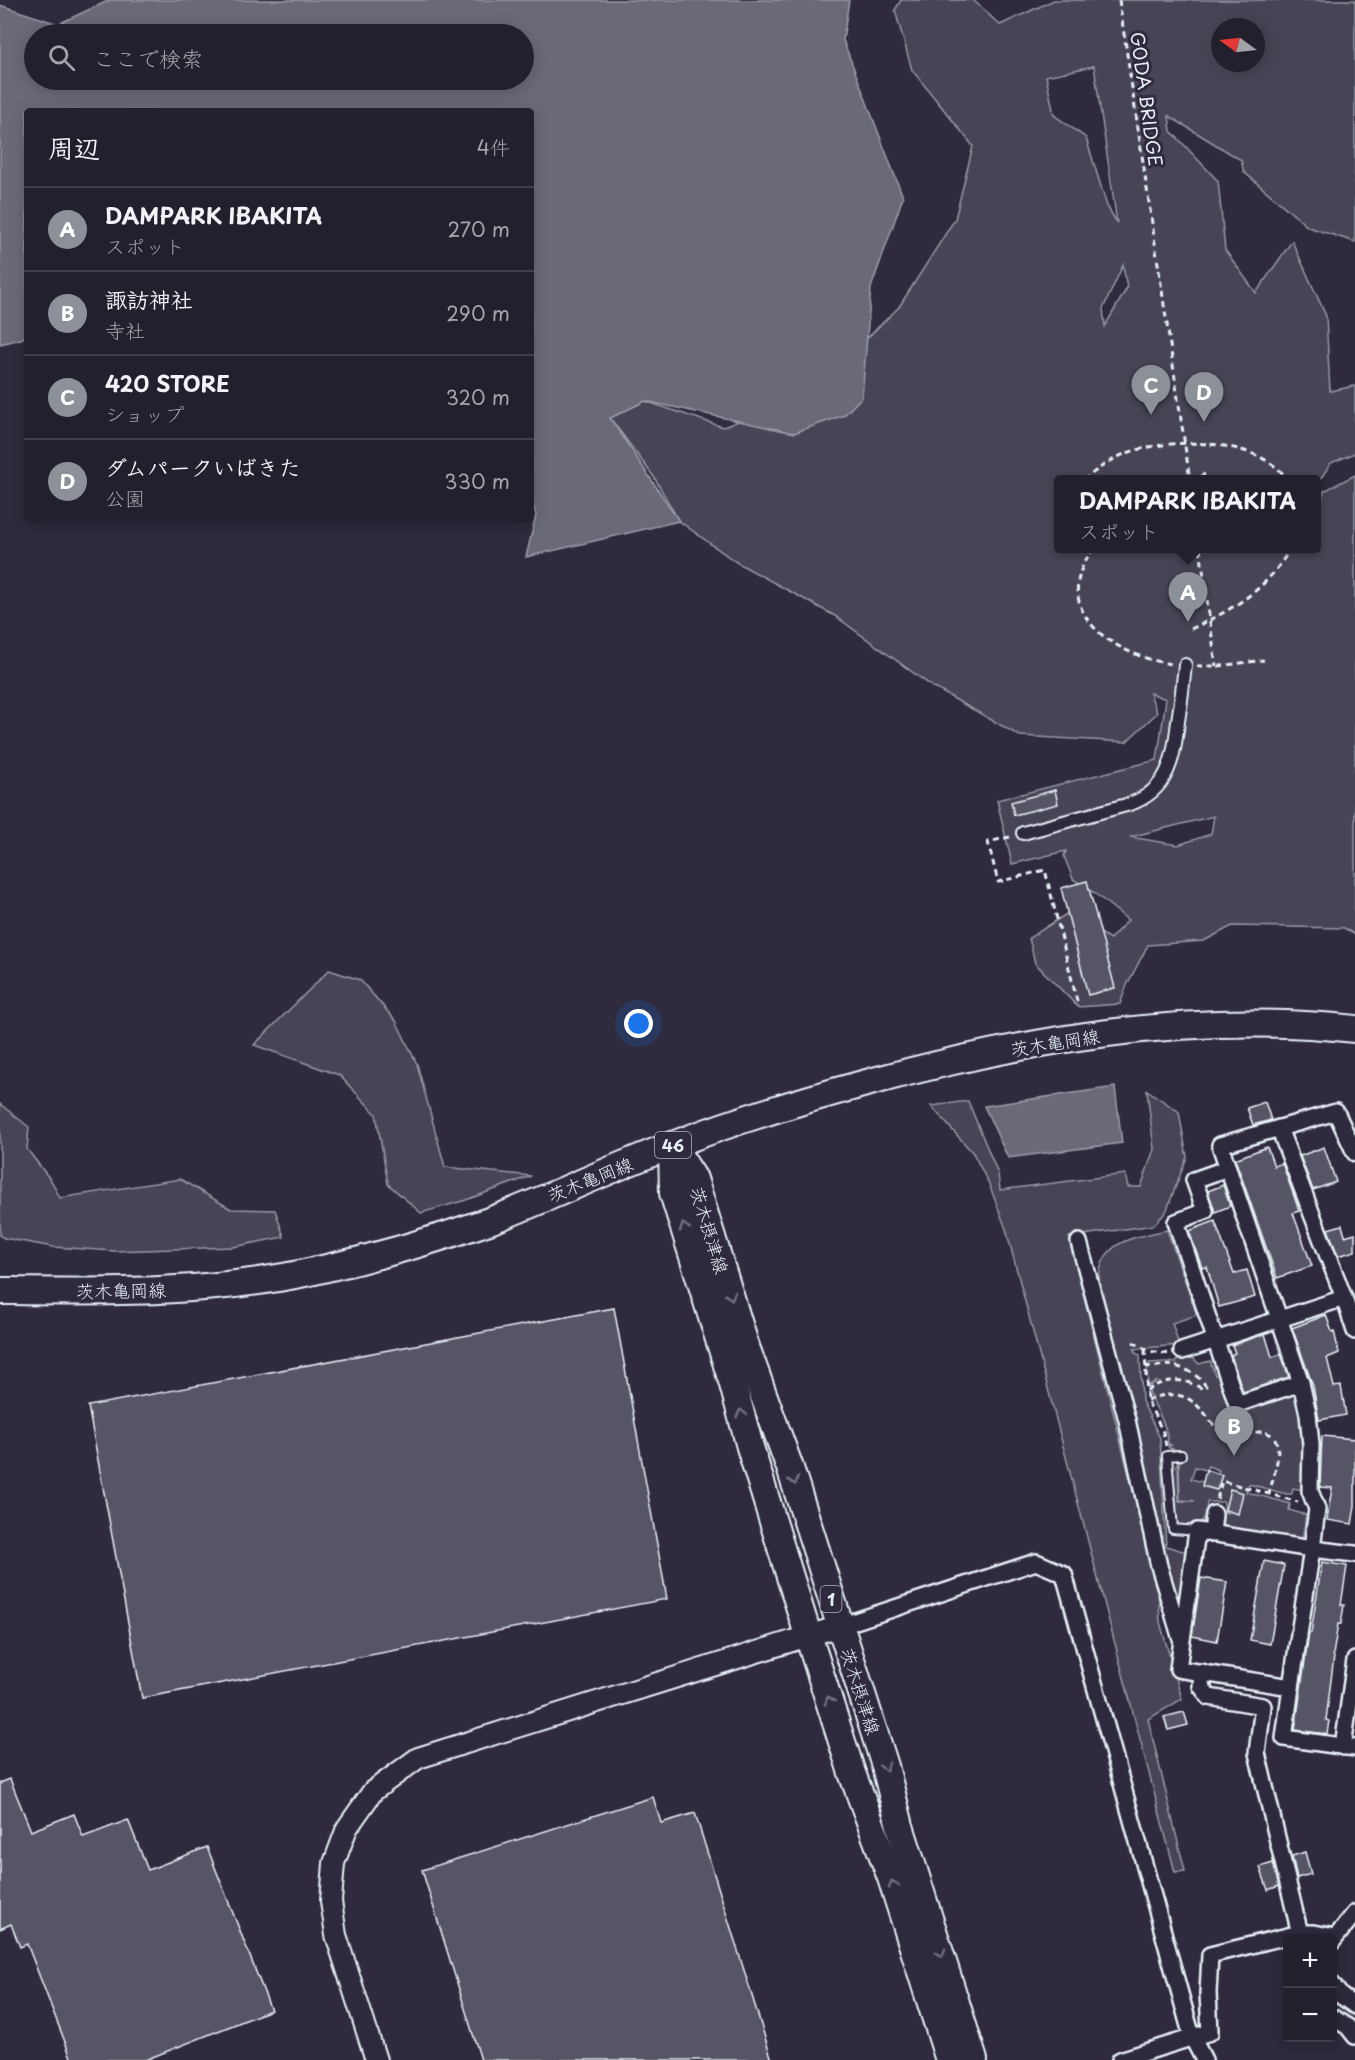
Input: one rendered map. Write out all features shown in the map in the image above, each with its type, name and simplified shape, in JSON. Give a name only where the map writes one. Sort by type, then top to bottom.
[{"type":"main road","name":"茨木亀岡線","points":[[0,1291],[168,1290],[271,1280],[318,1271],[435,1239],[492,1220],[672,1145],[796,1103],[905,1072],[984,1054],[1126,1030],[1209,1024],[1266,1023],[1355,1029]]},
{"type":"main road","name":"茨木摂津線","points":[[672,1145],[694,1179],[746,1347],[790,1468],[885,1766],[900,1826],[974,2060]]},
{"type":"main road","name":"茨木摂津線","points":[[672,1145],[673,1193],[729,1370],[750,1447],[808,1635],[852,1773],[891,1878],[949,2060]]},
{"type":"street","points":[[1023,833],[1130,804],[1142,800],[1153,791],[1163,779],[1174,752],[1185,665]]},
{"type":"street","points":[[1355,1153],[1336,1112],[1220,1145],[1280,1318],[1301,1383],[1308,1414],[1311,1444],[1310,1491],[1317,1509],[1284,1738],[1349,1747],[1355,1660]]},
{"type":"street","points":[[1279,1128],[1355,1331]]},
{"type":"street","points":[[1227,1168],[1194,1180],[1206,1211],[1176,1222],[1237,1404],[1301,1383]]},
{"type":"street","points":[[1077,1251],[1127,1420],[1159,1566],[1182,1641]]},
{"type":"street","points":[[1182,1351],[1344,1298]]},
{"type":"street","points":[[1212,1534],[1214,1508]]},
{"type":"street","points":[[1291,1687],[1178,1668],[1197,1532],[1355,1554]]},
{"type":"street","points":[[376,2060],[336,1935],[331,1901],[334,1863],[346,1828],[373,1791],[418,1758],[840,1626],[1035,1562],[1064,1574],[1192,2037],[1204,2060]]},
{"type":"street","points":[[1202,1672],[1201,1686],[1209,1697],[1263,1706],[1257,1753],[1300,1934]]},
{"type":"street","points":[[1337,1936],[1355,1913]]},
{"type":"street","points":[[1120,2060],[1210,2032],[1208,1993],[1210,1956],[1283,1940]]},
{"type":"street","points":[[1335,1988],[1341,1996],[1355,2006]]},
{"type":"street","points":[[1337,2020],[1348,2027],[1355,2036]]},
{"type":"lane","points":[[1181,1455],[1167,1456],[1173,1529],[1197,1532]]},
{"type":"path","name":"GODA BRIDGE","points":[[1119,0],[1189,475]]},
{"type":"path","points":[[1090,475],[1127,453],[1145,448],[1185,443],[1214,443],[1249,454],[1275,466],[1283,475]]},
{"type":"path","points":[[1091,553],[1082,567],[1078,579],[1079,604],[1084,617],[1110,641],[1146,658],[1185,665],[1216,666],[1264,660]]},
{"type":"path","points":[[1201,553],[1216,666]]},
{"type":"path","points":[[1191,629],[1233,607],[1265,582],[1288,553]]},
{"type":"path","points":[[1023,833],[988,842],[998,882],[1045,870],[1078,1005]]},
{"type":"path","points":[[1133,1342],[1145,1350],[1163,1354],[1182,1351]]},
{"type":"path","points":[[1145,1350],[1147,1400],[1163,1432],[1166,1445]]},
{"type":"path","points":[[1145,1366],[1166,1365],[1184,1369],[1197,1376],[1206,1386],[1203,1389],[1195,1384],[1171,1380],[1159,1382],[1146,1391]]},
{"type":"path","points":[[1147,1400],[1165,1394],[1181,1395],[1197,1404],[1223,1435],[1236,1437],[1259,1431],[1271,1435],[1277,1443],[1278,1450],[1269,1494]]},
{"type":"path","points":[[1214,1508],[1222,1481],[1291,1500]]},
{"type":"shaded area","points":[[901,0],[973,0],[1000,25],[1054,0],[1355,0],[1355,242],[1308,227],[1244,172],[1241,160],[1169,116],[1171,131],[1218,181],[1225,250],[1256,293],[1292,241],[1326,316],[1330,391],[1355,386],[1355,453],[1331,463],[1321,478],[1321,475],[1054,475],[1054,553],[1321,553],[1321,502],[1324,491],[1355,475],[1355,935],[1344,928],[1232,926],[1204,941],[1148,945],[1127,985],[1120,1004],[1078,1007],[1035,963],[1029,938],[1068,913],[1110,939],[1128,920],[1073,879],[1064,856],[1066,851],[1012,864],[997,800],[1157,760],[1166,699],[1150,693],[1157,713],[1126,742],[1020,736],[933,687],[835,616],[736,562],[679,521],[654,477],[610,418],[645,401],[723,427],[808,395],[899,307],[955,219],[973,146],[912,70],[895,10]],"holes":[[[1094,66],[1117,223],[1107,206],[1086,138],[1054,115],[1046,76]],[[1123,265],[1127,288],[1105,326],[1103,309]],[[1214,816],[1211,834],[1178,845],[1130,837]]]},
{"type":"shaded area","points":[[329,970],[360,980],[396,1021],[417,1064],[445,1167],[531,1176],[466,1200],[421,1213],[388,1184],[376,1114],[339,1075],[254,1045]]},
{"type":"shaded area","points":[[1147,1090],[1179,1112],[1187,1157],[1166,1212],[1154,1225],[1069,1237],[1158,1590],[1160,1622],[1182,1699],[1148,1719],[1185,1871],[1175,1872],[1006,1229],[989,1184],[973,1153],[931,1106],[968,1101],[998,1174],[1000,1190],[1125,1174],[1128,1187],[1141,1187],[1154,1149]]},
{"type":"shaded area","points":[[0,1104],[29,1127],[27,1149],[52,1182],[60,1198],[180,1179],[231,1209],[275,1210],[284,1237],[233,1247],[114,1251],[53,1247],[4,1238],[0,1235]]},
{"type":"shaded area","points":[[1167,1230],[1197,1315],[1172,1323],[1179,1345],[1134,1349],[1135,1353],[1140,1355],[1142,1401],[1160,1438],[1166,1546],[1186,1552],[1179,1612],[1177,1612],[1099,1283],[1105,1258],[1112,1249],[1131,1239]]},
{"type":"shaded area","points":[[1185,1357],[1193,1358],[1199,1364],[1210,1361],[1215,1375],[1219,1374],[1232,1412],[1297,1393],[1304,1430],[1304,1490],[1293,1488],[1292,1494],[1286,1494],[1249,1484],[1246,1492],[1290,1504],[1289,1510],[1306,1515],[1302,1540],[1222,1530],[1223,1512],[1228,1513],[1224,1511],[1224,1502],[1207,1502],[1205,1516],[1199,1523],[1176,1525],[1173,1469],[1178,1462],[1179,1501],[1195,1501],[1180,1500],[1179,1463],[1186,1452],[1168,1446],[1172,1445],[1168,1444],[1166,1429],[1148,1387],[1157,1381],[1148,1386],[1147,1370],[1149,1363],[1176,1363]],"holes":[[[1208,1466],[1219,1470],[1218,1474],[1222,1475],[1218,1486],[1214,1489],[1203,1486],[1203,1482],[1191,1479],[1195,1467],[1206,1470]]]},
{"type":"water","points":[[110,0],[849,0],[843,40],[903,197],[871,288],[862,397],[844,415],[794,433],[645,401],[610,418],[679,521],[526,557],[536,515],[534,508],[534,108],[24,108],[24,337],[0,344],[0,5],[58,24]]},
{"type":"water","points":[[1115,1087],[1122,1143],[1008,1158],[984,1106]]},
{"type":"building","points":[[1055,790],[1058,804],[1014,815],[1011,802]]},
{"type":"building","points":[[1087,881],[1115,988],[1088,995],[1061,888]]},
{"type":"building","points":[[1265,1102],[1271,1120],[1253,1125],[1247,1108]]},
{"type":"building","points":[[1267,1147],[1274,1166],[1282,1163],[1299,1211],[1293,1213],[1312,1266],[1277,1278],[1235,1159]]},
{"type":"building","points":[[1324,1147],[1336,1182],[1313,1190],[1300,1156]]},
{"type":"building","points":[[1223,1185],[1230,1206],[1215,1212],[1208,1191]]},
{"type":"building","points":[[1215,1221],[1234,1274],[1247,1270],[1255,1297],[1219,1307],[1207,1267],[1202,1268],[1189,1231]]},
{"type":"building","points":[[1342,1225],[1345,1236],[1355,1233],[1355,1251],[1338,1256],[1328,1229]]},
{"type":"building","points":[[614,1308],[667,1599],[142,1698],[88,1406]]},
{"type":"building","points":[[1326,1315],[1332,1332],[1334,1331],[1339,1353],[1327,1358],[1334,1387],[1341,1386],[1346,1415],[1319,1420],[1313,1386],[1292,1328]]},
{"type":"building","points":[[1265,1334],[1272,1357],[1281,1354],[1289,1377],[1243,1392],[1231,1355],[1235,1353],[1232,1345]]},
{"type":"building","points":[[1322,1436],[1355,1439],[1355,1506],[1352,1524],[1327,1520],[1332,1488],[1320,1487]]},
{"type":"building","points":[[1206,1470],[1222,1475],[1217,1490],[1202,1486]]},
{"type":"building","points":[[1230,1489],[1243,1493],[1238,1514],[1225,1510]]},
{"type":"building","points":[[1264,1561],[1284,1565],[1270,1644],[1250,1640]]},
{"type":"building","points":[[1322,1562],[1347,1566],[1341,1605],[1344,1605],[1333,1655],[1326,1720],[1329,1721],[1327,1734],[1295,1730]]},
{"type":"building","points":[[1201,1578],[1227,1582],[1217,1641],[1192,1636]]},
{"type":"building","points":[[1184,1712],[1188,1725],[1168,1730],[1164,1717]]},
{"type":"building","points":[[10,1779],[31,1831],[74,1814],[83,1837],[128,1820],[148,1870],[207,1847],[271,2010],[145,2060],[72,2060],[27,1944],[20,1947],[11,1924],[0,1929],[0,1783]]},
{"type":"building","points":[[653,1797],[661,1823],[695,1813],[772,2060],[481,2060],[422,1870]]},
{"type":"building","points":[[1305,1852],[1311,1874],[1297,1878],[1292,1856]]},
{"type":"building","points":[[1273,1863],[1279,1886],[1268,1890],[1260,1867]]},
{"type":"place","name":"420 STORE","points":[[1151,415]]},
{"type":"place","name":"ダムパークいばきた","points":[[1204,422]]},
{"type":"place","name":"DAMPARK IBAKITA","points":[[1188,622]]},
{"type":"place","name":"諏訪神社","points":[[1234,1456]]}]
